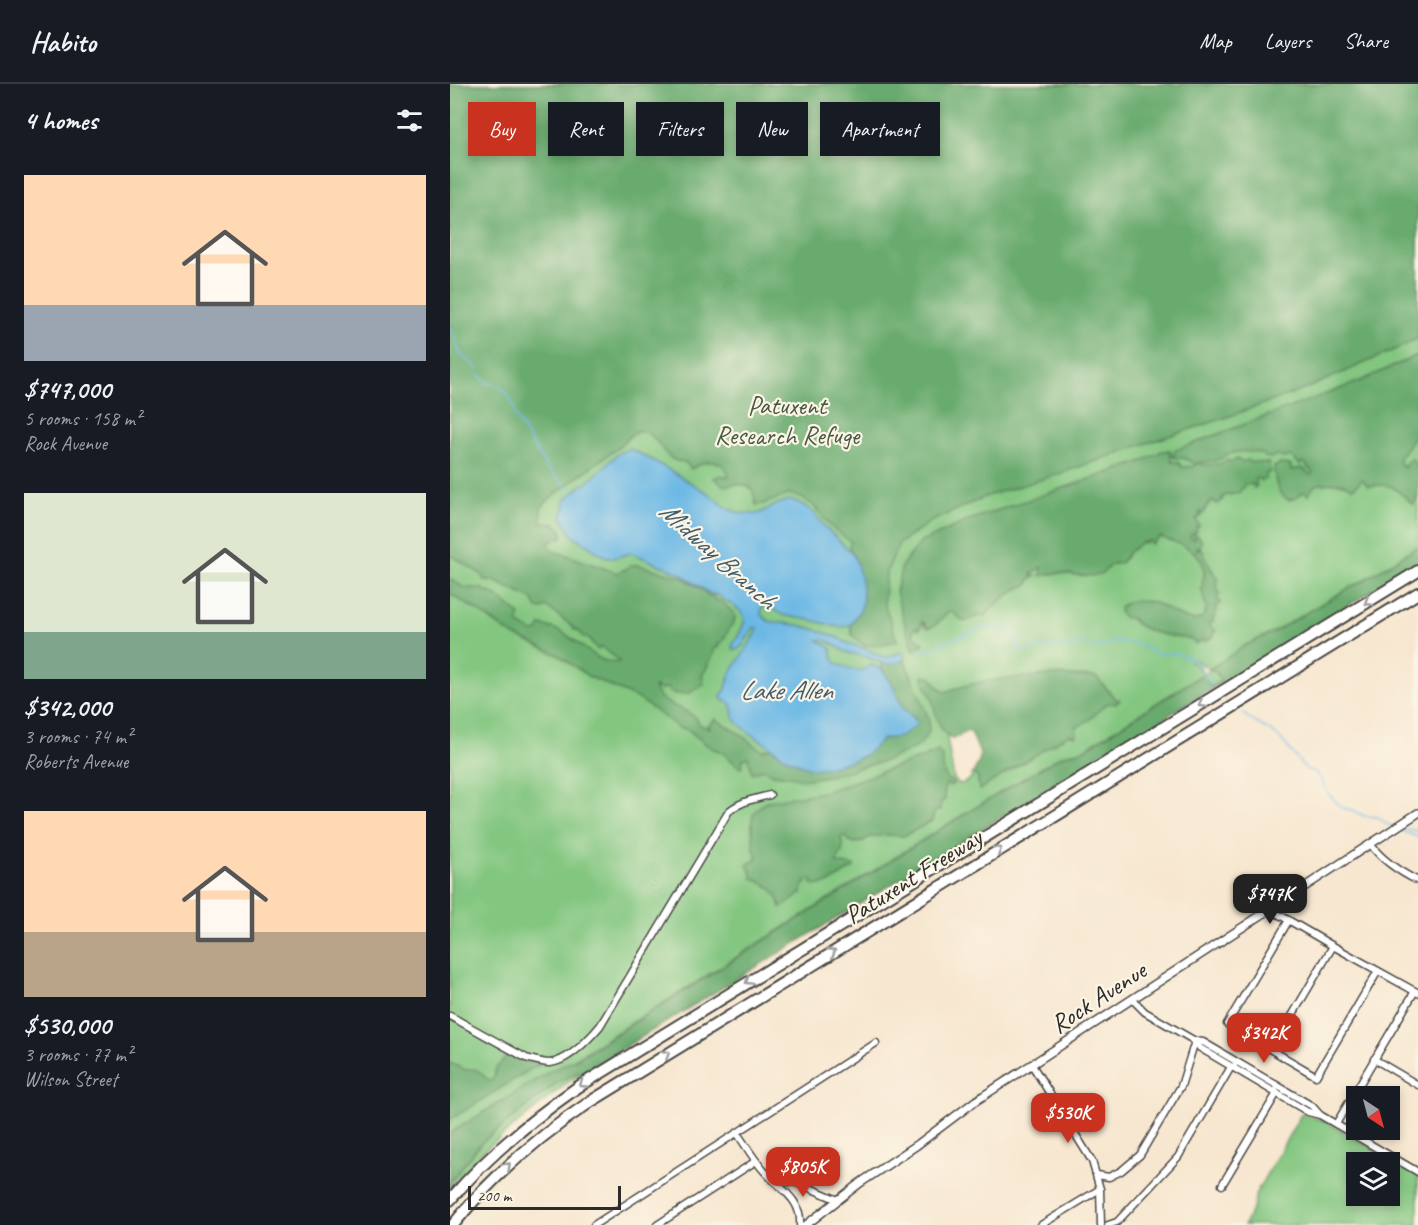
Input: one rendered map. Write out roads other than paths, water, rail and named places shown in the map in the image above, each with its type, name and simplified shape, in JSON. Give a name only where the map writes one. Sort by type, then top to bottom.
[{"type":"highway","name":"Patuxent Freeway","points":[[450,1200],[513,1135],[578,1087],[1418,571]]},
{"type":"highway","name":"Patuxent Freeway","points":[[453,1225],[492,1180],[526,1149],[590,1102],[1418,592]]},
{"type":"street","points":[[450,1016],[526,1058],[549,1063],[557,1061],[578,1048],[600,1026],[729,811],[746,801],[770,795]]},
{"type":"street","name":"Rock Avenue","points":[[806,1225],[876,1171],[926,1138],[974,1102],[1274,911],[1418,813]]},
{"type":"street","points":[[1371,845],[1389,864],[1418,881]]},
{"type":"street","points":[[1274,911],[1416,992],[1336,1124]]},
{"type":"street","points":[[1289,920],[1227,1024],[1316,1076],[1378,971]]},
{"type":"street","points":[[1272,1050],[1333,946]]},
{"type":"street","points":[[1133,1000],[1152,1016],[1243,1065],[1312,1106],[1320,1115]]},
{"type":"street","points":[[1195,1041],[1200,1048],[1231,1067],[1418,1172]]},
{"type":"street","points":[[1097,1175],[1109,1177],[1121,1171],[1140,1155],[1181,1086],[1195,1041]]},
{"type":"street","points":[[594,1225],[876,1043]]},
{"type":"street","points":[[1374,1059],[1418,1085]]},
{"type":"street","points":[[1032,1065],[1092,1161],[1100,1189],[1101,1225]]},
{"type":"street","points":[[1231,1067],[1243,1065]]},
{"type":"street","points":[[1108,1225],[1117,1222],[1178,1157],[1231,1067]]},
{"type":"street","points":[[1271,1082],[1276,1093]]},
{"type":"street","points":[[1222,1185],[1276,1093]]},
{"type":"street","points":[[737,1133],[756,1161],[791,1196],[800,1215],[800,1225]]},
{"type":"street","points":[[657,1225],[756,1161]]},
{"type":"street","points":[[773,1180],[798,1183],[838,1200]]},
{"type":"street","points":[[1041,1225],[1100,1189]]},
{"type":"water","name":"Lake Allen","points":[[629,449],[654,461],[708,493],[727,508],[739,513],[758,514],[788,500],[805,506],[814,513],[852,553],[857,563],[863,597],[861,609],[851,624],[838,627],[782,615],[764,605],[761,614],[768,621],[817,630],[880,656],[887,657],[902,652],[904,659],[895,664],[885,664],[847,652],[828,641],[818,640],[831,648],[837,664],[860,670],[870,665],[882,669],[892,684],[903,709],[914,718],[917,725],[900,737],[883,739],[866,755],[824,768],[810,768],[788,759],[737,722],[733,715],[732,704],[721,698],[730,674],[758,628],[754,627],[742,646],[737,650],[733,649],[732,646],[745,620],[739,610],[679,573],[632,553],[613,558],[605,556],[573,536],[562,517],[564,501],[619,453]]},
{"type":"waterway","name":"Midway Branch","points":[[450,329],[462,356],[475,365],[480,376],[487,383],[500,387],[508,394],[516,418],[547,468],[574,494]]},
{"type":"waterway","name":"Midway Branch","points":[[918,653],[984,627],[1004,627],[1012,631],[1019,648],[1027,651],[1044,647],[1085,644],[1101,647],[1117,641],[1137,643],[1155,653],[1175,653],[1192,659],[1201,667],[1204,676],[1212,685]]},
{"type":"waterway","name":"Midway Branch","points":[[1244,714],[1284,742],[1304,767],[1315,772],[1328,793],[1342,808],[1353,810],[1364,816],[1378,817],[1388,825],[1394,826]]},
{"type":"waterway","name":"Midway Branch","points":[[1401,828],[1418,831]]},
{"type":"waterway","points":[[1400,829],[1418,837]]},
{"type":"park label","name":"Patuxent Research Refuge","points":[[787,420]]}]
